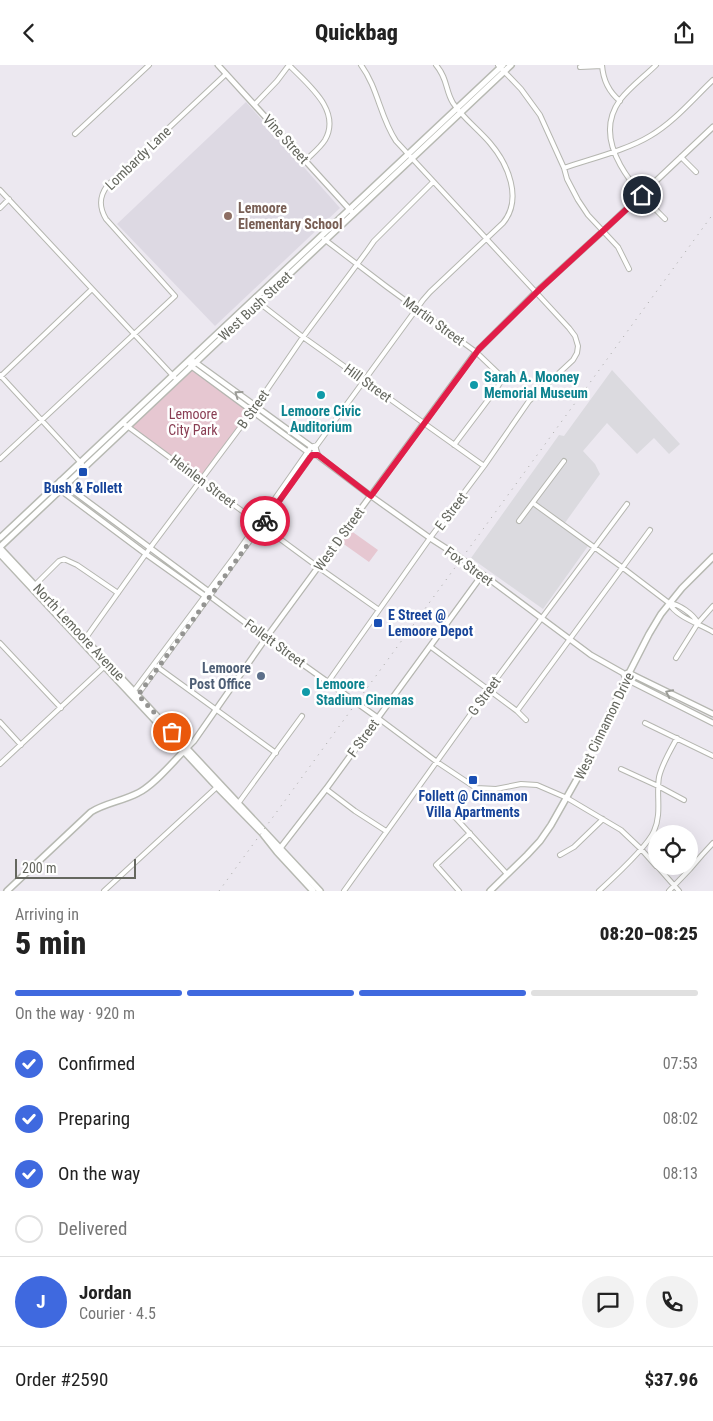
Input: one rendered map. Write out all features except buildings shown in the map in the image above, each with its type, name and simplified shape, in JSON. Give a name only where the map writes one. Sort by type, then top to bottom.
[{"type":"main road","name":"West Bush Street","points":[[0,548],[62,483],[410,158],[501,67],[511,65]]},
{"type":"main road","name":"West Bush Street","points":[[0,538],[57,488]]},
{"type":"main road","name":"North Lemoore Avenue","points":[[0,548],[218,786],[320,891]]},
{"type":"main road","name":"North Lemoore Avenue","points":[[0,555],[33,586]]},
{"type":"main road","name":"West Cinnamon Drive","points":[[490,891],[540,841],[590,756],[649,634],[669,603],[693,575],[713,557]]},
{"type":"main road","points":[[7,891],[86,817],[102,806],[142,791],[186,750]]},
{"type":"main road","name":"North Lemoore Avenue","points":[[279,850],[313,891]]},
{"type":"street","points":[[75,134],[148,65]]},
{"type":"street","name":"Vine Street","points":[[218,65],[306,160],[327,186],[352,211]]},
{"type":"street","points":[[255,104],[289,65],[320,99],[328,113],[328,130],[324,141],[306,160]]},
{"type":"street","points":[[361,65],[372,84],[391,134],[410,158],[536,292]]},
{"type":"street","points":[[134,695],[430,292],[503,223],[509,215],[514,198],[503,163],[488,141],[459,111],[451,99],[443,75],[436,65]]},
{"type":"street","points":[[580,67],[602,65],[607,85],[620,101]]},
{"type":"street","points":[[656,65],[620,101],[615,109],[611,126],[614,151],[620,165],[642,195],[665,219]]},
{"type":"street","points":[[501,67],[521,89],[540,115],[578,200],[588,215],[618,247],[629,269]]},
{"type":"street","name":"Lombardy Lane","points":[[134,334],[175,296],[106,219],[100,206],[101,198],[107,186],[226,74]]},
{"type":"street","points":[[564,168],[641,141],[663,127],[713,80]]},
{"type":"street","name":"West D Street","points":[[186,750],[476,352],[536,292],[713,127]]},
{"type":"street","points":[[681,157],[696,172]]},
{"type":"street","name":"B Street","points":[[84,640],[150,548],[256,407],[303,337],[374,241],[433,182]]},
{"type":"street","points":[[0,190],[175,378]]},
{"type":"street","points":[[0,208],[9,199]]},
{"type":"street","name":"Martin Street","points":[[323,238],[476,352],[501,375],[502,381],[454,445]]},
{"type":"street","points":[[82,464],[0,376],[92,289]]},
{"type":"street","name":"E Street","points":[[328,681],[529,401],[571,363],[577,353],[578,346],[575,336],[536,292]]},
{"type":"street","name":"Hill Street","points":[[256,301],[303,337],[484,466]]},
{"type":"street","points":[[0,459],[134,334]]},
{"type":"street","name":"Fox Street","points":[[192,363],[256,407],[371,496],[458,556],[591,655],[623,673],[630,673],[713,714]]},
{"type":"street","name":"Fox Street","points":[[192,363],[252,412],[314,451]]},
{"type":"street","name":"Heinlen Street","points":[[126,424],[318,567],[380,610]]},
{"type":"street","points":[[519,521],[564,461]]},
{"type":"street","name":"Follett Street","points":[[62,483],[266,638],[328,681],[437,762],[476,788],[496,789],[521,784],[537,785],[567,798],[627,834],[648,856]]},
{"type":"street","name":"Follett Street","points":[[57,488],[146,554],[208,594]]},
{"type":"street","points":[[532,503],[623,568],[669,603],[678,613],[713,632]]},
{"type":"street","name":"G Street","points":[[344,891],[488,689],[627,504]]},
{"type":"street","points":[[518,711],[650,530]]},
{"type":"street","points":[[33,586],[59,561],[64,559],[118,593]]},
{"type":"street","name":"F Street","points":[[279,850],[431,647],[482,575]]},
{"type":"street","points":[[676,658],[698,623],[713,606]]},
{"type":"street","points":[[0,643],[60,708]]},
{"type":"street","points":[[431,647],[518,711],[526,720]]},
{"type":"street","points":[[0,764],[106,665]]},
{"type":"street","points":[[156,666],[276,753]]},
{"type":"street","points":[[623,673],[626,679],[713,723]]},
{"type":"street","points":[[237,805],[302,716]]},
{"type":"street","points":[[0,722],[21,745]]},
{"type":"street","points":[[645,723],[713,756]]},
{"type":"street","points":[[599,891],[642,849],[652,835],[657,822],[659,778],[664,763],[677,738]]},
{"type":"street","points":[[621,769],[684,800]]},
{"type":"street","points":[[104,891],[218,786]]},
{"type":"street","points":[[326,789],[386,831]]},
{"type":"street","points":[[444,813],[453,815],[507,875]]},
{"type":"street","points":[[560,855],[578,845],[603,819]]},
{"type":"street","points":[[459,891],[436,865],[470,833]]},
{"type":"street","points":[[668,891],[713,843]]},
{"type":"street","name":"Follett Street","points":[[665,875],[679,891]]},
{"type":"shaded area","name":"Lemoore Elementary School","points":[[246,102],[340,208],[215,326],[117,224]]},
{"type":"shaded area","points":[[612,370],[680,444],[669,454],[654,438],[637,454],[607,423],[583,451],[595,464],[600,474],[562,527],[588,546],[543,609],[471,558],[559,435],[564,436]]},
{"type":"green space","name":"Lemoore City Park","points":[[191,366],[252,412],[201,480],[128,426]]},
{"type":"green space","points":[[347,528],[378,550],[369,562],[338,540]]},
{"type":"railway","points":[[219,891],[713,214]]},
{"type":"way so far","points":[[172,732],[138,695],[265,521]]},
{"type":"place","name":"Lemoore Elementary School","points":[[228,216]]},
{"type":"place","name":"Sarah A. Mooney Memorial Museum","points":[[474,385]]},
{"type":"place","name":"Lemoore Civic Auditorium","points":[[321,395]]},
{"type":"place","name":"Bush & Follett","points":[[83,472]]},
{"type":"place","name":"E Street @ Lemoore Depot","points":[[378,623]]},
{"type":"place","name":"Lemoore Post Office","points":[[261,676]]},
{"type":"place","name":"Lemoore Stadium Cinemas","points":[[306,692]]},
{"type":"place","name":"Follett @ Cinnamon Villa Apartments","points":[[473,780]]},
{"type":"route","points":[[265,521],[312,455],[318,455],[371,496],[479,349],[541,288],[642,195]]}]
